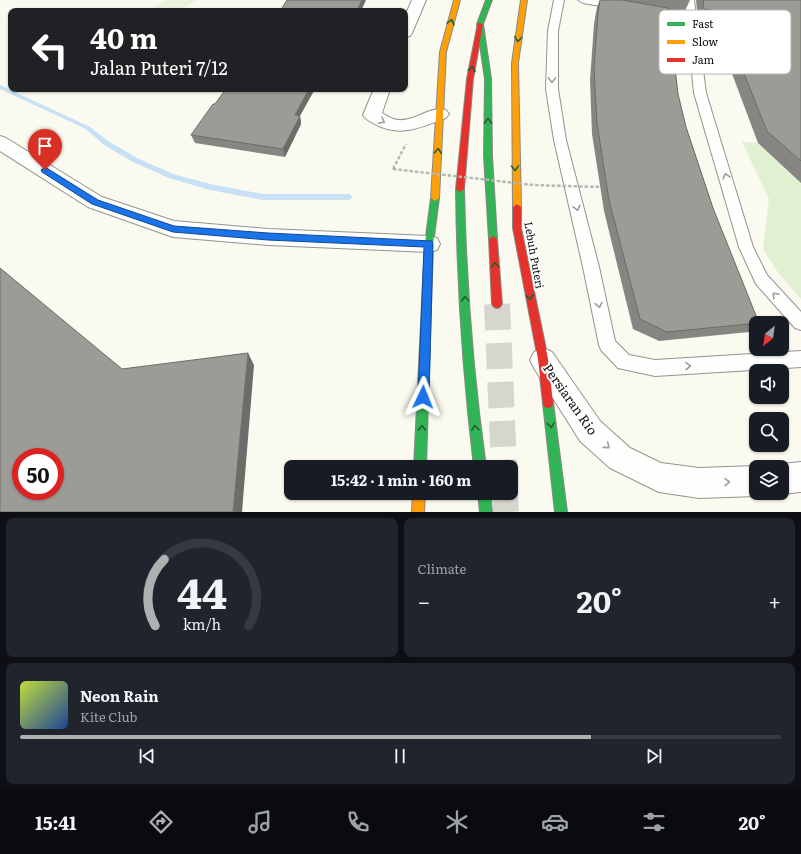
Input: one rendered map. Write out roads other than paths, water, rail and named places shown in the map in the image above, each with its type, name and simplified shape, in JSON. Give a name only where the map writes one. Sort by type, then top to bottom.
[{"type":"main road","points":[[420,460],[429,244],[436,190],[443,52],[457,0]]},
{"type":"main road","points":[[479,460],[472,405],[461,246],[460,184],[470,79],[480,24],[489,0]]},
{"type":"main road","name":"Lebuh Puteri","points":[[524,0],[515,64],[517,228],[543,359],[561,512]]},
{"type":"main road","points":[[480,24],[488,79],[488,156],[497,304]]},
{"type":"main road","points":[[451,213],[461,246]]},
{"type":"main road","points":[[418,512],[419,500]]},
{"type":"main road","points":[[485,500],[486,512]]},
{"type":"street","points":[[408,26],[419,0]]},
{"type":"street","points":[[381,92],[372,115],[390,125],[410,125],[440,114]]},
{"type":"street","points":[[2,146],[95,202],[173,229],[268,237],[429,244]]},
{"type":"street","name":"Persiaran Rio","points":[[543,359],[590,432],[620,458],[659,477],[699,482],[749,482]]},
{"type":"street","points":[[789,478],[801,477]]},
{"type":"lane","points":[[559,0],[553,32],[552,89],[560,140],[591,267],[607,345],[624,362],[655,368],[801,360]]},
{"type":"lane","points":[[583,0],[659,13]]},
{"type":"lane","points":[[689,0],[690,10]]},
{"type":"lane","points":[[698,74],[700,93],[746,246],[761,279],[801,323]]},
{"type":"waterway","points":[[0,87],[8,91]]},
{"type":"waterway","points":[[11,92],[88,128],[106,143],[135,160],[171,176],[210,187],[263,197],[349,197]]},
{"type":"tunnel","points":[[497,304],[504,460]]},
{"type":"tunnel","points":[[505,500],[506,512]]}]
